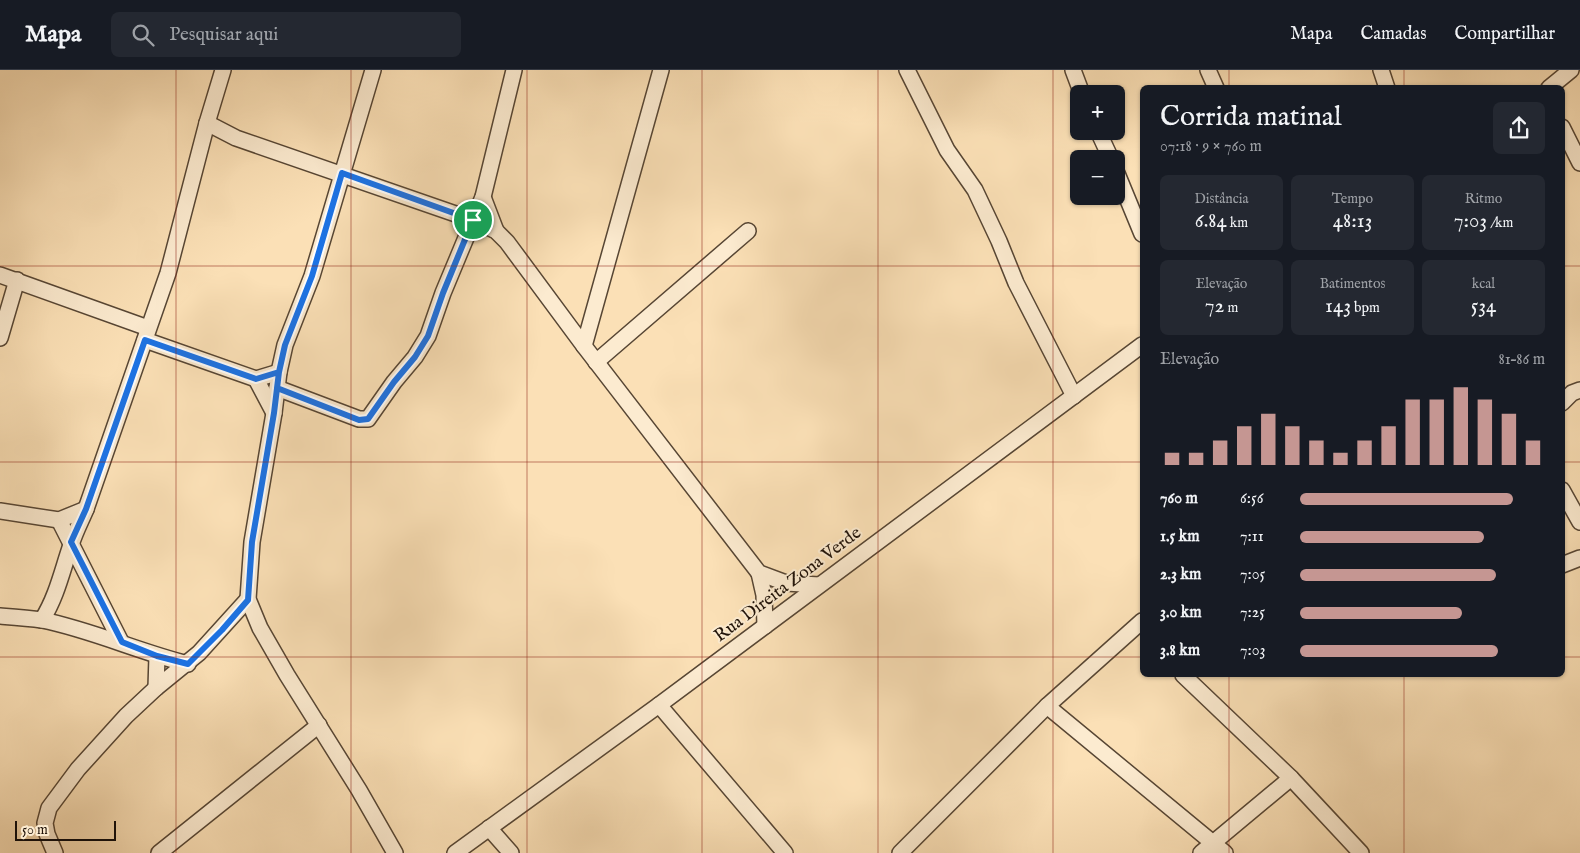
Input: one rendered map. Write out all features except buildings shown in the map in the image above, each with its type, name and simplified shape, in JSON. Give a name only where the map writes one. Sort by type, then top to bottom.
[{"type":"street","points":[[42,620],[59,586],[71,542],[86,509],[168,273],[207,123],[224,70]]},
{"type":"street","points":[[373,70],[312,276],[285,345],[252,542],[248,600],[260,628],[318,726],[359,790],[394,853]]},
{"type":"street","points":[[277,388],[359,420],[368,419],[394,382],[415,357],[428,336],[443,293],[483,197],[514,70]]},
{"type":"street","points":[[584,346],[661,70]]},
{"type":"street","points":[[907,70],[947,150],[976,190],[1016,284],[1074,396]]},
{"type":"street","points":[[1073,70],[1079,85]]},
{"type":"street","points":[[1208,70],[1215,85]]},
{"type":"street","points":[[1381,70],[1386,85]]},
{"type":"street","points":[[1553,85],[1571,70]]},
{"type":"street","points":[[207,123],[236,138],[342,173],[473,220],[496,231],[507,242],[596,362],[759,573],[764,595],[764,626]]},
{"type":"street","points":[[1565,133],[1580,163]]},
{"type":"street","points":[[1125,192],[1140,229]]},
{"type":"street","points":[[483,197],[496,231]]},
{"type":"street","points":[[596,362],[748,231]]},
{"type":"street","points":[[0,275],[17,280],[256,379],[279,372]]},
{"type":"street","points":[[0,338],[17,280]]},
{"type":"street","name":"Rua Direita Zona Verde","points":[[455,853],[659,705],[1140,346]]},
{"type":"street","points":[[256,379],[274,413]]},
{"type":"street","points":[[1565,495],[1580,522]]},
{"type":"street","points":[[0,511],[59,520],[86,509]]},
{"type":"street","points":[[59,520],[122,642]]},
{"type":"street","points":[[1565,563],[1580,557]]},
{"type":"street","points":[[759,573],[786,583],[820,585]]},
{"type":"street","points":[[55,853],[47,834],[45,822],[50,808],[78,769],[126,716],[156,688],[188,664],[222,630],[248,600]]},
{"type":"street","points":[[0,616],[42,620],[122,642],[157,656],[188,664]]},
{"type":"street","points":[[900,853],[1047,706],[1140,629]]},
{"type":"street","points":[[156,688],[157,656]]},
{"type":"street","points":[[1185,677],[1290,778],[1361,853]]},
{"type":"street","points":[[659,705],[785,853]]},
{"type":"street","points":[[1047,706],[1207,848],[1225,853]]},
{"type":"street","points":[[159,853],[318,726]]},
{"type":"street","points":[[1207,848],[1290,778]]},
{"type":"street","points":[[489,828],[511,853]]},
{"type":"route","points":[[473,220],[342,173],[312,276],[285,345],[279,372],[252,542],[248,600],[222,630],[188,664],[157,656],[122,642],[71,542],[86,509],[145,340],[256,379],[279,372],[277,388],[359,420],[368,419],[394,382],[415,357],[428,336],[443,293],[473,220]]}]
